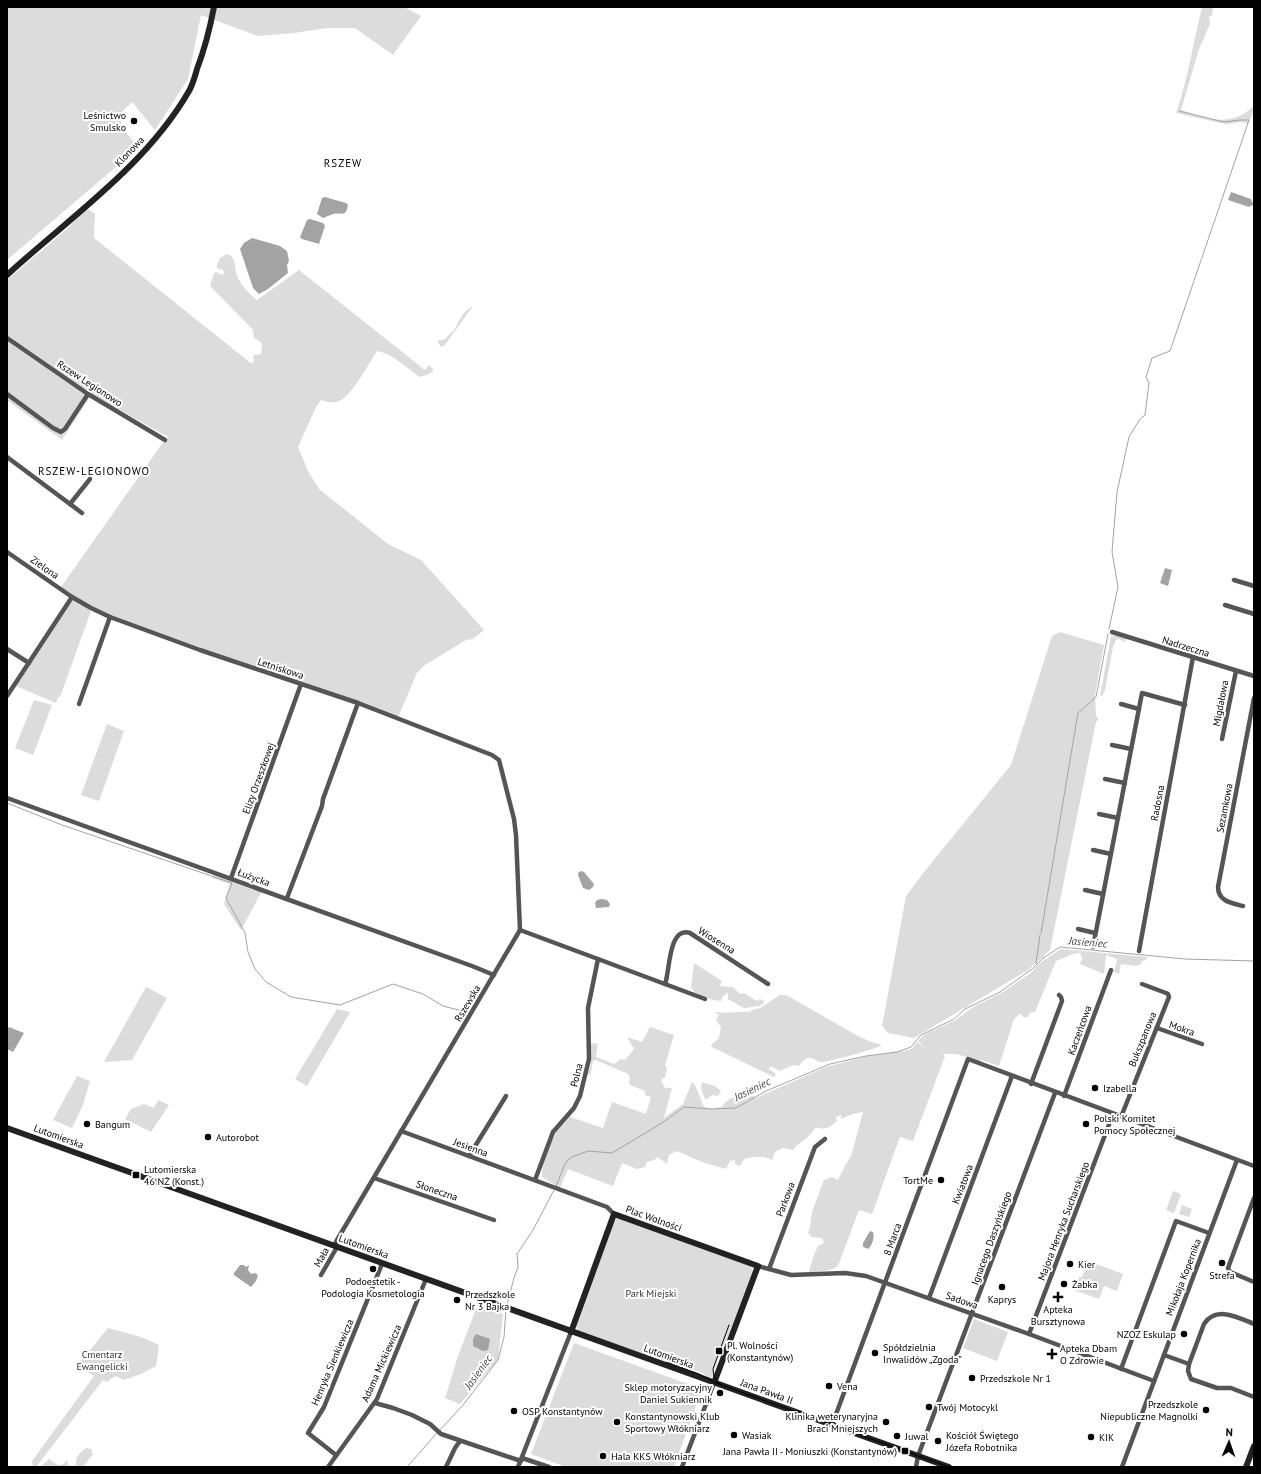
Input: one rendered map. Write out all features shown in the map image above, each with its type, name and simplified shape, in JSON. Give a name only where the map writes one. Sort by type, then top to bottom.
[{"type":"main road","name":"Klonowa","points":[[7,275],[97,196],[136,159],[159,134],[192,84],[206,45],[214,7]]},
{"type":"main road","name":"Lutomierska","points":[[7,1128],[426,1280],[714,1382]]},
{"type":"main road","name":"Plac Wolności","points":[[571,1332],[614,1214],[758,1266]]},
{"type":"main road","points":[[714,1382],[758,1266]]},
{"type":"main road","name":"Jana Pawła II","points":[[714,1382],[949,1467]]},
{"type":"main road","points":[[1246,1467],[1254,1446]]},
{"type":"street","name":"Rszew Legionowo","points":[[7,338],[88,394],[165,440]]},
{"type":"street","points":[[7,394],[53,428],[61,432],[65,429],[88,394]]},
{"type":"street","points":[[7,457],[82,514]]},
{"type":"street","points":[[70,504],[90,479]]},
{"type":"street","name":"Zielona","points":[[7,552],[72,597]]},
{"type":"street","points":[[1234,580],[1254,586]]},
{"type":"street","points":[[8,692],[29,663],[72,597]]},
{"type":"street","name":"Letniskowa","points":[[72,597],[110,617],[200,650],[358,703],[495,756],[500,763],[515,826],[518,858],[520,930]]},
{"type":"street","points":[[1225,606],[1254,614]]},
{"type":"street","points":[[79,704],[110,617]]},
{"type":"street","name":"Nadrzeczna","points":[[1112,632],[1254,676]]},
{"type":"street","points":[[7,650],[29,663]]},
{"type":"street","name":"Radosna","points":[[1139,951],[1194,658]]},
{"type":"street","name":"Migdałowa","points":[[1222,739],[1236,671]]},
{"type":"street","name":"Elizy Orzeszkowej","points":[[231,878],[301,684]]},
{"type":"street","points":[[1093,947],[1142,693],[1185,705]]},
{"type":"street","name":"Sezamkowa","points":[[1242,906],[1226,901],[1222,898],[1219,894],[1218,887],[1254,698]]},
{"type":"street","points":[[287,898],[322,806],[323,799],[358,703]]},
{"type":"street","points":[[1121,704],[1139,709]]},
{"type":"street","points":[[1112,745],[1131,748]]},
{"type":"street","points":[[1105,779],[1125,783]]},
{"type":"street","name":"Łużycka","points":[[7,798],[287,898],[494,975]]},
{"type":"street","points":[[1099,814],[1118,818]]},
{"type":"street","points":[[1093,850],[1111,854]]},
{"type":"street","points":[[1085,890],[1103,894]]},
{"type":"street","points":[[1078,929],[1095,933]]},
{"type":"street","points":[[520,930],[705,999]]},
{"type":"street","name":"Rszewska","points":[[335,1247],[336,1240],[520,930]]},
{"type":"street","name":"Wiosenna","points":[[665,984],[668,978],[672,946],[680,935],[687,932],[768,984]]},
{"type":"street","name":"Polna","points":[[535,1180],[553,1132],[574,1108],[580,1096],[589,1059],[588,1008],[598,959]]},
{"type":"street","name":"Kaczeńcowa","points":[[1064,1096],[1111,970]]},
{"type":"street","name":"Bukszpanowa","points":[[1121,1117],[1169,997],[1168,994],[1142,984]]},
{"type":"street","points":[[1031,1084],[1062,1001],[1062,997],[1059,995]]},
{"type":"street","name":"Mokra","points":[[1157,1028],[1202,1044]]},
{"type":"street","name":"8 Marca","points":[[832,1425],[968,1059],[1012,1076]]},
{"type":"street","points":[[1012,1076],[1254,1166]]},
{"type":"street","name":"Kwiatowa","points":[[929,1298],[1012,1076]]},
{"type":"street","name":"Ignacego Daszyńskiego","points":[[916,1467],[918,1456],[1055,1092]]},
{"type":"street","points":[[469,1156],[506,1096]]},
{"type":"street","name":"Majora Henryka Sucharskiego","points":[[1029,1334],[1112,1114]]},
{"type":"street","name":"Jesienna","points":[[401,1131],[535,1180]]},
{"type":"street","name":"Parkowa","points":[[768,1269],[814,1146],[825,1139]]},
{"type":"street","name":"Mikołaja Kopernika","points":[[1122,1467],[1237,1160]]},
{"type":"street","name":"Słoneczna","points":[[374,1178],[494,1220]]},
{"type":"street","points":[[535,1180],[607,1207],[614,1214]]},
{"type":"street","points":[[1254,1198],[1253,1205],[1228,1269],[1230,1272],[1254,1282]]},
{"type":"street","points":[[1121,1369],[1176,1220],[1209,1233]]},
{"type":"street","name":"Mała","points":[[321,1275],[335,1247]]},
{"type":"street","name":"Henryka Sienkiewicza","points":[[336,1455],[308,1433],[324,1407],[382,1264]]},
{"type":"street","name":"Sadowa","points":[[758,1266],[782,1274],[851,1274],[866,1276],[972,1313],[1154,1381]]},
{"type":"street","name":"Adama Mickiewicza","points":[[328,1467],[375,1403],[426,1280]]},
{"type":"street","points":[[1254,1324],[1225,1313],[1208,1320],[1204,1324],[1189,1364],[1188,1371],[1191,1379],[1217,1388],[1232,1388],[1254,1397]]},
{"type":"street","name":"Plac Wolności","points":[[518,1467],[571,1332]]},
{"type":"street","points":[[1164,1355],[1189,1364]]},
{"type":"street","points":[[682,1467],[714,1382]]},
{"type":"street","points":[[375,1403],[412,1415],[430,1424],[440,1434],[549,1467]]},
{"type":"street","points":[[446,1467],[460,1441]]},
{"type":"green space","points":[[7,7],[404,7],[421,16],[393,55],[355,28],[327,28],[258,36],[201,15],[188,79],[155,130],[132,102],[119,115],[123,128],[138,148],[7,260]]},
{"type":"green space","points":[[1202,7],[1213,7],[1212,15],[1209,17],[1210,24],[1199,49],[1181,110],[1219,120],[1236,117],[1245,113],[1254,106],[1253,113],[1248,124],[1242,122],[1227,124],[1220,123],[1176,113],[1187,74]]},
{"type":"green space","points":[[86,208],[95,214],[94,238],[252,364],[254,360],[253,355],[261,354],[262,344],[254,338],[253,330],[210,286],[214,273],[216,272],[223,275],[223,270],[217,268],[217,264],[220,258],[227,254],[234,260],[237,276],[241,283],[257,300],[299,270],[425,370],[429,365],[434,370],[429,374],[420,377],[394,358],[377,351],[359,380],[347,395],[336,402],[321,400],[316,407],[298,447],[308,471],[319,489],[388,544],[421,560],[484,630],[473,639],[466,640],[425,665],[417,673],[398,717],[105,614],[61,587],[168,437],[92,394],[62,440],[7,400],[7,280],[67,229]]},
{"type":"green space","points":[[473,306],[444,346],[441,347],[438,342],[439,340],[444,340],[455,329],[461,317]]},
{"type":"green space","points":[[72,599],[91,611],[60,697],[58,697],[56,703],[16,686]]},
{"type":"green space","points":[[1060,632],[1104,645],[1095,695],[1096,716],[1098,720],[1096,722],[1050,950],[1028,970],[914,1038],[888,1033],[882,1026],[906,896],[1011,765],[1052,636]]},
{"type":"green space","points":[[1117,635],[1127,638],[1124,642],[1119,639],[1116,640],[1113,647],[1105,690],[1102,696],[1100,695],[1111,637]]},
{"type":"green space","points":[[34,700],[52,705],[33,755],[15,748]]},
{"type":"green space","points":[[107,724],[124,731],[99,801],[81,795]]},
{"type":"green space","points":[[215,874],[262,891],[241,930],[224,904],[230,884],[212,878]]},
{"type":"green space","points":[[1061,949],[1147,957],[1146,960],[1142,961],[1140,965],[1136,966],[1121,964],[1119,974],[1114,972],[1117,959],[1108,956],[1108,954],[1106,956],[1104,974],[1080,964],[1082,958],[1080,953],[1073,954],[1056,961],[1035,1012],[1029,1013],[1028,1017],[1023,1017],[1020,1013],[1014,1019],[999,1066],[981,1060],[980,1062],[957,1054],[942,1054],[945,1056],[913,1141],[900,1137],[872,1214],[859,1210],[838,1266],[835,1268],[824,1271],[809,1272],[818,1246],[824,1243],[822,1238],[812,1237],[808,1233],[812,1212],[824,1180],[832,1177],[838,1180],[851,1156],[863,1112],[841,1119],[841,1115],[836,1117],[837,1121],[827,1128],[822,1129],[816,1127],[811,1134],[793,1150],[783,1148],[775,1152],[772,1160],[761,1157],[748,1158],[744,1159],[740,1166],[735,1164],[735,1160],[730,1161],[726,1169],[702,1162],[677,1151],[669,1155],[667,1164],[658,1157],[647,1162],[645,1167],[637,1169],[622,1163],[613,1186],[568,1169],[560,1188],[542,1177],[545,1160],[552,1141],[557,1131],[570,1117],[603,1128],[612,1102],[646,1114],[651,1097],[645,1095],[645,1091],[630,1085],[630,1078],[628,1074],[596,1060],[593,1061],[590,1075],[588,1074],[591,1064],[591,1044],[598,1044],[596,1057],[614,1064],[621,1059],[625,1060],[634,1049],[627,1037],[642,1042],[650,1027],[674,1035],[665,1065],[667,1069],[665,1078],[662,1078],[661,1081],[665,1088],[672,1088],[664,1118],[683,1104],[692,1082],[695,1085],[704,1107],[712,1109],[722,1107],[728,1100],[735,1097],[745,1094],[748,1097],[753,1096],[756,1098],[826,1067],[868,1056],[912,1049],[917,1042],[925,1049],[918,1041],[925,1034],[956,1020],[973,1007],[1003,992],[1032,972],[1037,965]]},
{"type":"green space","points":[[694,963],[722,981],[719,986],[733,987],[740,994],[744,993],[757,1001],[760,999],[764,1001],[763,1004],[744,1008],[728,999],[728,993],[723,996],[721,1001],[713,1000],[695,993],[691,987]]},
{"type":"green space","points":[[146,987],[167,998],[132,1060],[104,1062]]},
{"type":"green space","points":[[780,995],[788,996],[858,1036],[882,1045],[824,1062],[808,1058],[799,1066],[793,1065],[780,1071],[770,1066],[769,1069],[776,1074],[774,1077],[712,1047],[711,1045],[719,1038],[721,1027],[716,1020],[719,1014],[715,1014],[717,1012],[751,1012],[751,1010],[760,1008]]},
{"type":"green space","points":[[337,1009],[350,1012],[307,1086],[295,1079]]},
{"type":"green space","points":[[77,1076],[90,1081],[83,1105],[72,1128],[53,1120]]},
{"type":"green space","points":[[702,1082],[715,1086],[721,1091],[718,1096],[712,1095],[705,1099],[701,1088]]},
{"type":"green space","points":[[158,1100],[169,1105],[151,1132],[125,1119],[131,1109],[144,1104],[154,1108]]},
{"type":"green space","points":[[1173,1191],[1181,1194],[1174,1213],[1166,1210]]},
{"type":"green space","points":[[1182,1205],[1192,1209],[1189,1217],[1179,1214]]},
{"type":"green space","name":"Park Miejski","points":[[617,1218],[747,1264],[751,1267],[753,1272],[728,1336],[722,1346],[712,1377],[708,1377],[700,1372],[578,1332],[576,1326],[614,1221]]},
{"type":"green space","points":[[1088,1261],[1123,1274],[1117,1291],[1104,1286],[1099,1299],[1074,1290],[1079,1277],[1082,1277]]},
{"type":"green space","points":[[478,1304],[503,1314],[498,1360],[460,1404],[445,1398],[458,1356]]},
{"type":"green space","points":[[974,1319],[1008,1332],[997,1361],[963,1348]]},
{"type":"green space","name":"Cmentarz Ewangelicki","points":[[108,1328],[141,1337],[159,1345],[156,1366],[141,1374],[124,1380],[115,1376],[107,1382],[103,1380],[36,1467],[33,1467],[32,1461],[94,1376],[77,1366]]},
{"type":"green space","name":"Konstantynowski Klub Sportowy Włókniarz","points":[[574,1343],[702,1389],[674,1467],[566,1467],[531,1454]]},
{"type":"green space","points":[[86,1448],[91,1449],[93,1454],[83,1467],[70,1467],[70,1465],[76,1465],[78,1455]]},
{"type":"green space","points":[[49,1459],[58,1465],[63,1464],[67,1460],[69,1467],[40,1467]]},
{"type":"shaded area","points":[[1231,192],[1251,199],[1254,203],[1254,207],[1252,205],[1249,207],[1228,200]]},
{"type":"shaded area","points":[[325,197],[346,203],[348,205],[346,212],[343,214],[333,214],[323,218],[317,214],[322,198]]},
{"type":"shaded area","points":[[310,219],[323,223],[325,226],[319,244],[300,237],[307,220]]},
{"type":"shaded area","points":[[252,238],[280,246],[287,251],[289,261],[287,265],[288,273],[268,289],[259,294],[253,288],[240,249],[244,243]]},
{"type":"shaded area","points":[[1165,568],[1172,570],[1168,586],[1160,583]]},
{"type":"shaded area","points":[[581,871],[584,872],[594,884],[589,890],[583,888],[578,875]]},
{"type":"shaded area","points":[[597,900],[607,900],[610,904],[609,907],[596,908],[595,903]]},
{"type":"shaded area","points":[[9,1027],[24,1033],[13,1052],[7,1049],[7,1030]]},
{"type":"shaded area","points":[[870,1231],[873,1232],[874,1236],[872,1244],[868,1249],[863,1247],[863,1243]]},
{"type":"shaded area","points":[[240,1265],[244,1265],[246,1267],[249,1265],[248,1270],[251,1274],[255,1273],[258,1275],[256,1281],[251,1287],[234,1275]]},
{"type":"shaded area","points":[[476,1334],[490,1339],[488,1350],[483,1351],[473,1346],[473,1339]]},
{"type":"waterway","points":[[1109,629],[1118,587],[1112,552],[1117,492],[1129,437],[1140,419],[1145,415],[1149,383],[1146,377],[1152,358],[1170,351],[1249,120],[1224,122],[1179,111]]},
{"type":"waterway","points":[[1041,933],[1078,713],[1096,697],[1108,634]]},
{"type":"waterway","points":[[7,803],[62,825],[232,883],[226,898],[245,933],[248,952],[255,969],[266,982],[291,997],[340,1005],[393,984],[423,994],[443,1006],[466,1012]]},
{"type":"waterway","points":[[1036,964],[1040,935]]},
{"type":"waterway","name":"Jasieniec","points":[[556,1186],[565,1164],[572,1157],[588,1151],[612,1153],[662,1123],[684,1107],[711,1109],[736,1108],[766,1091],[830,1064],[866,1056],[897,1052],[911,1047],[921,1035],[954,1019],[965,1009],[1000,992],[1060,947],[1185,959],[1254,961]]},
{"type":"waterway","name":"Jasieniec","points":[[507,1305],[518,1267],[517,1254],[533,1230],[554,1190]]},
{"type":"waterway","name":"Jasieniec","points":[[439,1431],[463,1405],[498,1360],[504,1337],[506,1310]]},
{"type":"waterway","name":"Jasieniec","points":[[407,1467],[437,1433]]},
{"type":"tram line","points":[[719,1384],[714,1377],[713,1369],[729,1325]]},
{"type":"tram line","points":[[667,1362],[699,1374],[716,1383],[949,1467]]},
{"type":"place","name":"Leśnictwo Smulsko","points":[[134,121]]},
{"type":"place","name":"Izabella","points":[[1095,1088]]},
{"type":"place","name":"Bangum","points":[[87,1124]]},
{"type":"place","name":"Polski Komitet Pomocy Społecznej","points":[[1086,1124]]},
{"type":"place","name":"Autorobot","points":[[208,1137]]},
{"type":"place","name":"Lutomierska 46 NŻ (Konst.)","points":[[136,1175]]},
{"type":"place","name":"TortMe","points":[[941,1180]]},
{"type":"place","name":"Strefa","points":[[1222,1263]]},
{"type":"place","name":"Kier","points":[[1070,1264]]},
{"type":"place","name":"Podoestetik - Podologia Kosmetologia","points":[[373,1269]]},
{"type":"place","name":"Żabka","points":[[1064,1284]]},
{"type":"place","name":"Kaprys","points":[[1002,1287]]},
{"type":"place","name":"Apteka Bursztynowa","points":[[1058,1297]]},
{"type":"place","name":"Przedszkole Nr 3 Bajka","points":[[457,1300]]},
{"type":"place","name":"NZOZ Eskulap","points":[[1184,1334]]},
{"type":"place","name":"Pl. Wolności (Konstantynów)","points":[[719,1351]]},
{"type":"place","name":"Spółdzielnia Inwalidów „Zgoda”","points":[[875,1353]]},
{"type":"place","name":"Apteka Dbam O Zdrowie","points":[[1052,1354]]},
{"type":"place","name":"Przedszkole Nr 1","points":[[972,1378]]},
{"type":"place","name":"Vena","points":[[829,1386]]},
{"type":"place","name":"Sklep motoryzacyjny Daniel Sukiennik","points":[[720,1393]]},
{"type":"place","name":"Twój Motocykl","points":[[929,1407]]},
{"type":"place","name":"Przedszkole Niepubliczne Magnolki","points":[[1206,1410]]},
{"type":"place","name":"OSP Konstantynów","points":[[514,1411]]},
{"type":"place","name":"Konstantynowski Klub Sportowy Włókniarz","points":[[617,1422]]},
{"type":"place","name":"Klinika weterynaryjna Braci Mniejszych","points":[[886,1422]]},
{"type":"place","name":"Wasiak","points":[[734,1435]]},
{"type":"place","name":"Juwal","points":[[897,1436]]},
{"type":"place","name":"KIK","points":[[1091,1437]]},
{"type":"place","name":"Kościół Świętego Józefa Robotnika","points":[[938,1441]]},
{"type":"place","name":"Jana Pawła II - Moniuszki (Konstantynów)","points":[[905,1451]]},
{"type":"place","name":"Hala KKS Włókniarz","points":[[603,1456]]},
{"type":"district","name":"RSZEW","points":[[343,163]]},
{"type":"district","name":"RSZEW-LEGIONOWO","points":[[94,471]]}]
